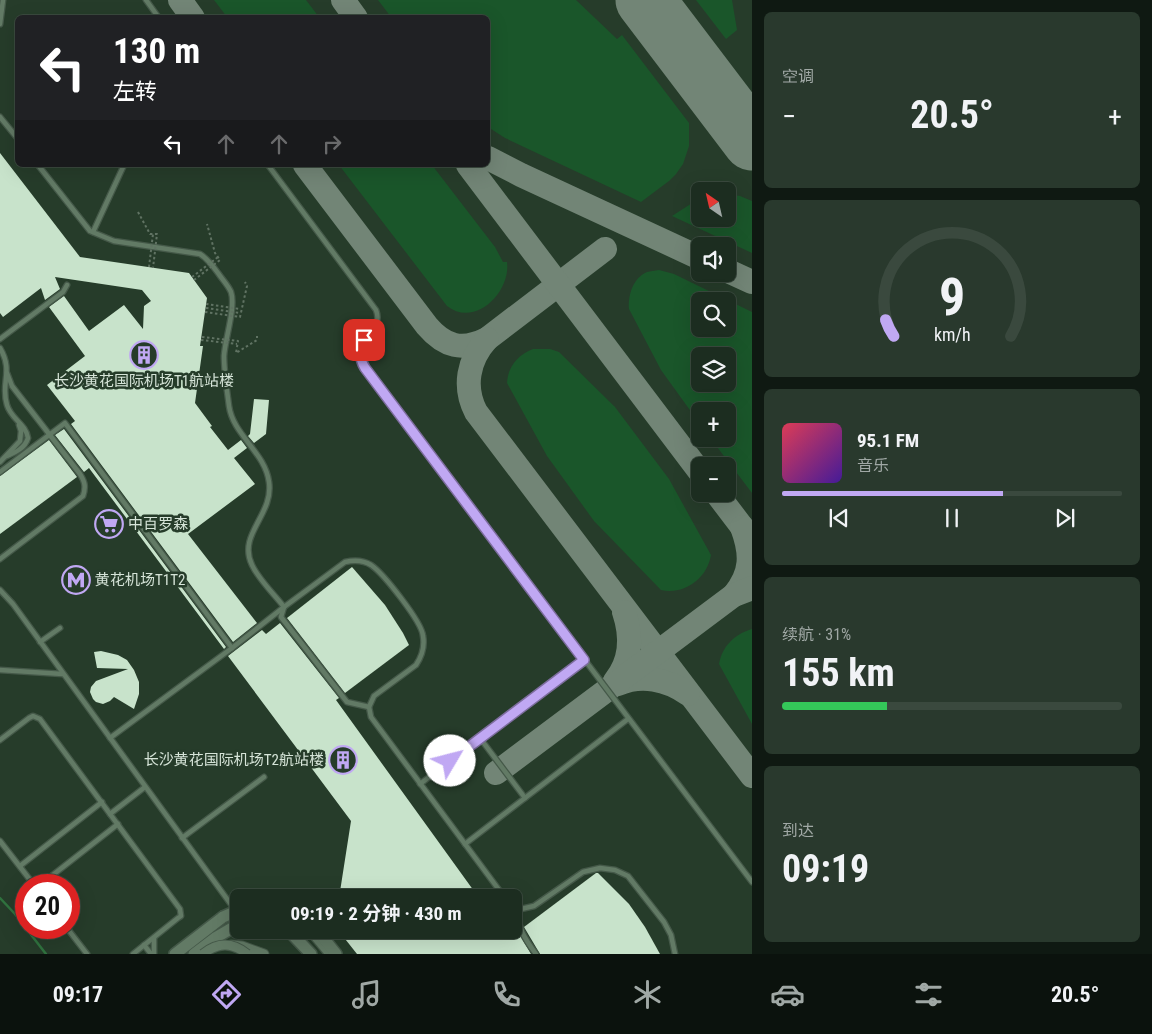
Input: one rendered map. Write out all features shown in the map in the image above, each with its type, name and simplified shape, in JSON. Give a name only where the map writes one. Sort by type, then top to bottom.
[{"type":"street","points":[[176,954],[223,917],[230,919]]},
{"type":"street","points":[[194,954],[230,926]]},
{"type":"street","points":[[297,939],[311,954]]},
{"type":"street","points":[[302,939],[316,954]]},
{"type":"street","points":[[324,939],[336,954]]},
{"type":"street","points":[[203,954],[216,946],[225,944],[233,945],[247,954]]},
{"type":"street","points":[[208,954],[221,946],[235,945],[254,949],[264,954]]},
{"type":"lane","points":[[0,24],[3,0]]},
{"type":"lane","points":[[146,0],[157,15]]},
{"type":"lane","points":[[0,117],[15,135]]},
{"type":"lane","points":[[40,167],[87,228],[93,232],[114,240],[200,254],[210,262],[230,289],[233,300],[224,356],[230,408],[236,426],[263,462],[270,489],[268,503],[250,536],[248,550],[256,572],[284,607]]},
{"type":"lane","points":[[93,232],[123,167]]},
{"type":"lane","points":[[269,167],[376,310],[378,319],[375,327],[361,348],[360,358],[365,368],[752,882]]},
{"type":"lane","points":[[0,339],[63,292],[67,284]]},
{"type":"lane","points":[[0,348],[7,363],[5,398],[8,408],[27,432],[27,443],[0,462]]},
{"type":"lane","points":[[0,559],[83,496],[85,488],[84,481],[12,386],[7,373]]},
{"type":"lane","points":[[0,472],[65,423],[232,648]]},
{"type":"lane","points":[[110,738],[345,562],[352,560],[370,564],[383,575],[421,626],[424,644],[416,665],[374,696],[369,707],[371,717],[497,889]]},
{"type":"lane","points":[[0,590],[13,604],[230,903]]},
{"type":"lane","points":[[284,607],[281,617],[347,702],[369,707]]},
{"type":"lane","points":[[40,642],[60,628]]},
{"type":"lane","points":[[420,784],[584,660]]},
{"type":"lane","points":[[0,670],[63,674]]},
{"type":"lane","points":[[0,740],[29,718],[33,716],[40,718],[180,908],[181,916],[133,954]]},
{"type":"lane","points":[[464,844],[628,719]]},
{"type":"lane","points":[[480,738],[525,798]]},
{"type":"lane","points":[[182,838],[264,777]]},
{"type":"lane","points":[[110,814],[145,786]]},
{"type":"lane","points":[[20,866],[102,802]]},
{"type":"lane","points":[[54,874],[118,824]]},
{"type":"lane","points":[[0,841],[26,874]]},
{"type":"lane","points":[[522,909],[534,906],[583,872],[600,868],[615,870],[628,876],[664,922],[671,935],[675,954]]},
{"type":"lane","points":[[522,936],[536,954]]},
{"type":"lane","points":[[153,954],[154,938]]},
{"type":"lane","points":[[76,939],[88,954]]},
{"type":"lane","points":[[314,939],[327,954]]},
{"type":"lane","points":[[144,945],[153,954]]},
{"type":"path","points":[[138,212],[150,234],[157,234],[153,268]]},
{"type":"path","points":[[194,280],[220,260],[215,253],[207,224]]},
{"type":"path","points":[[149,267],[153,234]]},
{"type":"path","points":[[192,277],[218,257]]},
{"type":"path","points":[[205,312],[240,317],[240,309],[247,286],[245,282]]},
{"type":"path","points":[[206,304],[240,309]]},
{"type":"path","points":[[206,308],[240,313]]},
{"type":"path","points":[[201,338],[238,341],[236,353],[257,340],[257,336]]},
{"type":"green space","points":[[214,0],[306,0],[317,15],[225,15]]},
{"type":"green space","points":[[378,0],[576,0],[617,39],[622,35],[689,123],[689,146],[683,164],[669,181],[641,202],[505,138],[490,128],[490,15],[389,15]]},
{"type":"green space","points":[[696,0],[732,0],[737,30],[726,39]]},
{"type":"green space","points":[[341,167],[434,167],[495,247],[503,262],[507,262],[507,273],[503,285],[489,304],[469,313],[458,312],[447,306]]},
{"type":"green space","points":[[736,195],[752,201],[752,253],[736,246],[736,237],[717,237],[698,228],[736,228]]},
{"type":"green space","points":[[691,204],[691,225],[672,216]]},
{"type":"green space","points":[[659,270],[674,274],[711,292],[691,292],[691,337],[736,337],[736,304],[752,312],[752,493],[736,472],[736,457],[725,457],[717,447],[736,447],[736,402],[691,402],[691,412],[661,370],[629,309],[629,298],[632,288],[638,278],[647,272]]},
{"type":"green space","points":[[533,349],[550,349],[559,352],[615,407],[669,479],[711,555],[705,571],[693,583],[678,590],[661,590],[594,521],[547,456],[507,383],[509,371],[518,358]]},
{"type":"green space","points":[[752,629],[752,724],[719,664],[726,646],[740,634]]},
{"type":"building","name":"长沙黄花国际机场T1航站楼","points":[[0,153],[80,257],[189,273],[207,298],[200,346],[203,346],[195,403],[212,426],[210,427],[228,450],[241,440],[247,448],[234,458],[255,484],[188,534],[257,623],[233,642],[71,424],[75,421],[47,385],[85,356],[49,307],[64,296],[89,331],[124,305],[143,329],[144,306],[151,301],[142,290],[55,277],[60,289],[45,300],[41,288],[3,317],[0,313]]},
{"type":"building","points":[[254,399],[269,400],[266,434],[254,443],[248,436],[250,434]]},
{"type":"building","points":[[64,429],[226,647],[224,649],[89,468],[84,472],[55,435]]},
{"type":"building","points":[[49,440],[77,477],[0,534],[0,476]]},
{"type":"building","points":[[352,567],[385,605],[409,645],[345,693],[287,618]]},
{"type":"building","points":[[280,623],[339,698],[336,700],[472,889],[340,889],[351,821],[228,656],[262,630],[266,634]]},
{"type":"building","points":[[101,651],[118,655],[127,660],[134,670],[139,682],[139,694],[134,709],[114,697],[103,704],[93,699],[90,692],[91,687],[96,681],[128,669],[97,668],[94,652]]},
{"type":"building","points":[[596,873],[629,904],[660,954],[540,954],[524,927]]},
{"type":"building","points":[[345,939],[522,939],[531,954],[357,954]]},
{"type":"waterway","points":[[0,898],[46,954]]},
{"type":"taxiway","points":[[180,0],[191,15]]},
{"type":"taxiway","points":[[343,0],[354,15]]},
{"type":"taxiway","points":[[633,0],[685,54]]},
{"type":"taxiway","points":[[490,159],[691,254]]},
{"type":"taxiway","points":[[307,167],[427,326],[440,339],[454,345],[470,345],[487,339],[605,249]]},
{"type":"taxiway","points":[[470,167],[691,460]]},
{"type":"taxiway","points":[[736,275],[752,282]]},
{"type":"taxiway","points":[[487,339],[475,356],[469,374],[470,393],[476,412],[752,776]]},
{"type":"taxiway","points":[[723,502],[752,540]]},
{"type":"taxiway","points":[[734,595],[744,579],[749,563],[748,546],[742,527]]},
{"type":"taxiway","points":[[496,773],[734,595],[752,588]]},
{"type":"taxiway","points":[[615,681],[625,665],[629,648],[627,621],[624,612]]},
{"type":"taxiway","points":[[618,684],[636,679],[654,680],[671,685],[688,694]]},
{"type":"runway","points":[[645,0],[752,141]]},
{"type":"place","name":"长沙黄花国际机场T1航站楼","points":[[144,355]]},
{"type":"place","name":"中百罗森","points":[[109,524]]},
{"type":"place","name":"黄花机场T1T2","points":[[76,580]]},
{"type":"place","name":"长沙黄花国际机场T2航站楼","points":[[343,760]]},
{"type":"route","points":[[364,340],[360,358],[365,368],[584,660],[450,761]]}]
